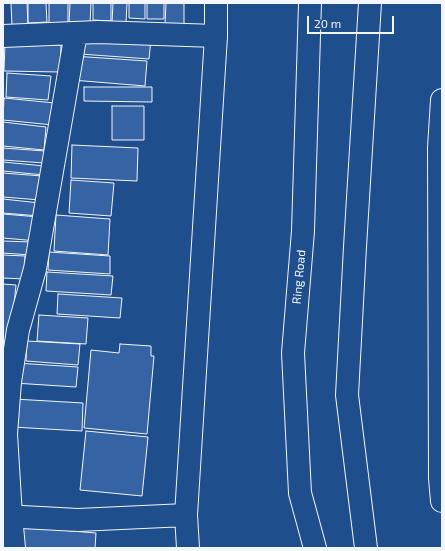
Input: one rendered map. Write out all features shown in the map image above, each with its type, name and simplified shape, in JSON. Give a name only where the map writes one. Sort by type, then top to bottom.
[{"type":"street","points":[[188,548],[186,515],[216,36],[216,3]]},
{"type":"street","name":"Ring Road","points":[[310,3],[303,230],[293,353],[300,493],[314,548]]},
{"type":"street","points":[[366,548],[347,395],[370,3]]},
{"type":"street","points":[[3,36],[106,32],[216,36]]},
{"type":"street","points":[[14,548],[7,516],[6,434],[10,382],[18,330],[35,269],[76,33]]},
{"type":"street","points":[[442,100],[439,148],[440,478],[442,501]]},
{"type":"street","points":[[7,516],[78,520],[186,515]]},
{"type":"building","points":[[11,3],[27,3],[28,26],[12,26]]},
{"type":"building","points":[[28,3],[46,3],[47,22],[28,23]]},
{"type":"building","points":[[49,3],[68,3],[68,24],[49,23]]},
{"type":"building","points":[[70,3],[91,3],[90,24],[69,24]]},
{"type":"building","points":[[93,3],[111,3],[111,21],[93,20]]},
{"type":"building","points":[[113,3],[127,3],[126,23],[112,23]]},
{"type":"building","points":[[129,3],[145,3],[145,19],[129,18]]},
{"type":"building","points":[[147,3],[164,3],[164,19],[147,19]]},
{"type":"building","points":[[166,3],[184,3],[184,25],[165,24]]},
{"type":"building","points":[[81,34],[151,39],[149,59],[80,54]]},
{"type":"building","points":[[5,44],[61,45],[60,72],[4,71]]},
{"type":"building","points":[[73,56],[147,61],[145,86],[72,80]]},
{"type":"building","points":[[7,73],[51,76],[48,100],[6,97]]},
{"type":"building","points":[[84,87],[152,87],[152,102],[84,101]]},
{"type":"building","points":[[4,98],[55,103],[53,125],[3,120]]},
{"type":"building","points":[[112,106],[144,106],[144,140],[112,140]]},
{"type":"building","points":[[3,122],[46,127],[44,150],[3,146]]},
{"type":"building","points":[[72,145],[138,148],[137,181],[71,178]]},
{"type":"building","points":[[3,148],[45,151],[44,163],[3,160]]},
{"type":"building","points":[[3,162],[45,166],[44,175],[3,171]]},
{"type":"building","points":[[3,173],[42,176],[40,200],[3,197]]},
{"type":"building","points":[[71,180],[114,183],[111,216],[69,213]]},
{"type":"building","points":[[3,199],[40,203],[39,216],[3,213]]},
{"type":"building","points":[[3,214],[39,217],[37,241],[3,238]]},
{"type":"building","points":[[56,215],[110,219],[108,255],[54,251]]},
{"type":"building","points":[[3,241],[31,242],[30,255],[3,253]]},
{"type":"building","points":[[49,252],[110,256],[110,274],[48,270]]},
{"type":"building","points":[[3,255],[25,256],[24,279],[3,278]]},
{"type":"building","points":[[47,272],[113,276],[111,295],[46,291]]},
{"type":"building","points":[[3,284],[16,285],[6,384],[3,383]]},
{"type":"building","points":[[58,294],[122,298],[120,318],[57,314]]},
{"type":"building","points":[[39,315],[88,318],[86,344],[37,341]]},
{"type":"building","points":[[27,341],[80,344],[78,365],[26,361]]},
{"type":"building","points":[[120,344],[151,346],[151,356],[154,356],[147,434],[84,428],[91,350],[119,353]]},
{"type":"building","points":[[16,363],[78,367],[76,387],[14,383]]},
{"type":"building","points":[[14,399],[83,403],[82,431],[12,427]]},
{"type":"building","points":[[86,431],[148,437],[142,496],[80,490]]},
{"type":"building","points":[[23,527],[96,533],[95,548],[21,548]]}]
